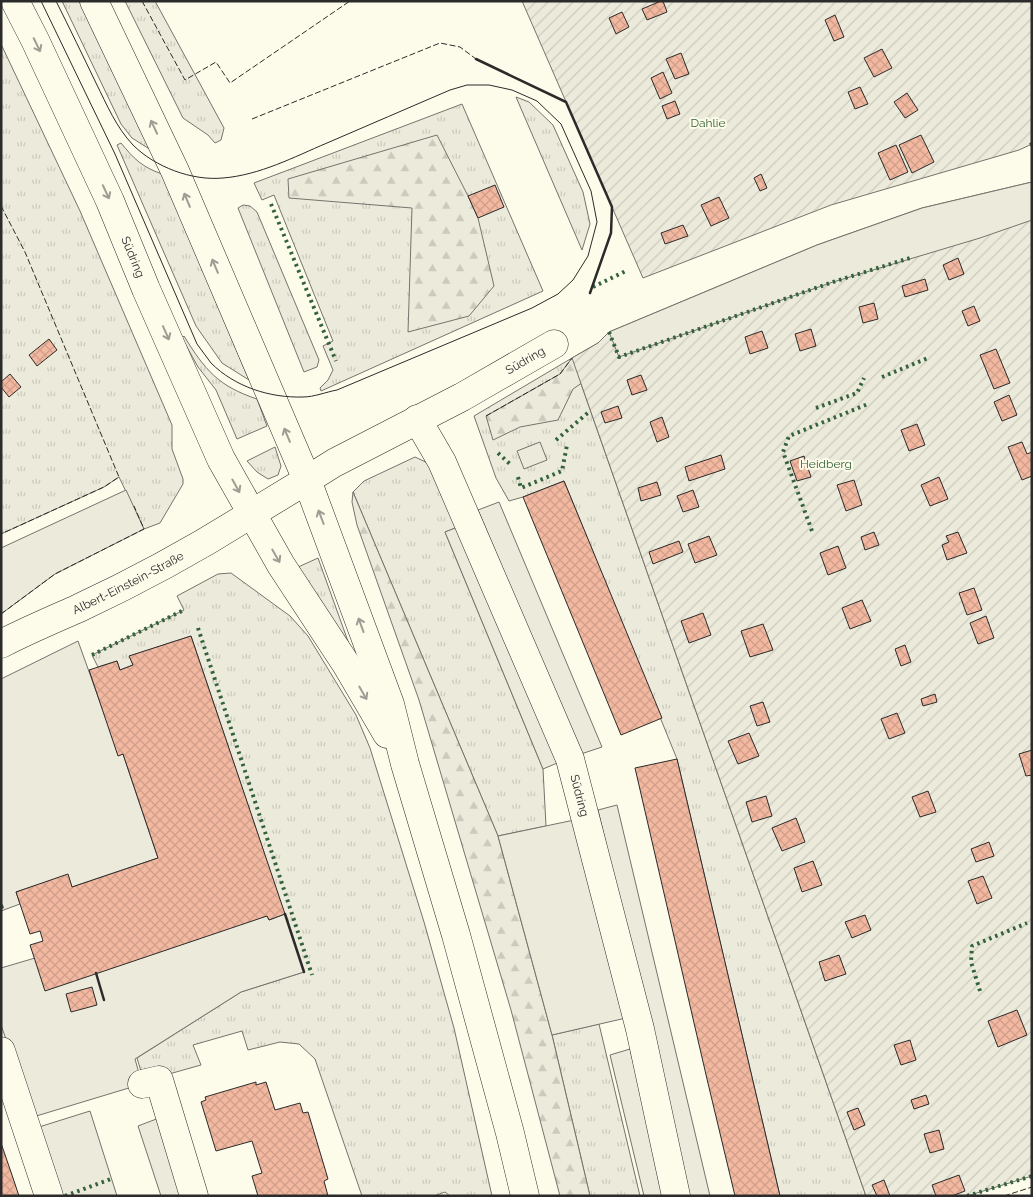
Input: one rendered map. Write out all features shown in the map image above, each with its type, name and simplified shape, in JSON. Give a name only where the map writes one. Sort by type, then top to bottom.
[{"type":"main road","name":"Südring","points":[[15,1],[110,201],[212,440],[251,514],[281,565],[346,664],[404,764]]},
{"type":"main road","name":"Südring","points":[[94,1],[175,171],[307,480],[336,554],[390,704],[404,764],[456,935],[510,1133],[525,1196]]},
{"type":"main road","name":"Südring","points":[[251,514],[334,463],[462,397],[554,344]]},
{"type":"main road","name":"Südring","points":[[417,420],[442,462],[570,759],[640,1029],[676,1196]]},
{"type":"main road","name":"Albert-Einstein-Straße","points":[[1,644],[79,608],[168,562],[208,541],[251,514]]},
{"type":"main road","points":[[1,1051],[49,1196]]},
{"type":"main road","points":[[142,1084],[158,1080],[194,1196]]},
{"type":"green space","points":[[62,1],[79,1],[151,150],[132,138],[121,124]]},
{"type":"green space","points":[[125,1],[155,1],[224,128],[221,140],[215,143],[208,135],[183,118]]},
{"type":"green space","name":"Dahlie","points":[[522,1],[1032,1],[1032,144],[1019,150],[831,205],[643,278]]},
{"type":"green space","points":[[1,44],[80,211],[172,425],[172,449],[183,484],[160,523],[144,529],[119,477],[104,487],[1,534]]},
{"type":"green space","points":[[516,97],[529,102],[553,125],[583,192],[590,224],[582,250]]},
{"type":"green space","points":[[462,104],[543,291],[321,391],[320,388],[328,380],[333,370],[323,346],[333,341],[274,195],[262,200],[254,183]]},
{"type":"green space","points":[[437,135],[478,218],[494,286],[469,316],[408,332],[412,208],[289,198],[288,179]]},
{"type":"green space","points":[[121,143],[139,162],[162,174],[249,380],[222,363],[196,326],[117,145]]},
{"type":"green space","name":"Heidberg","points":[[1032,182],[1032,1176],[967,1196],[866,1196],[572,358],[598,343],[609,332],[817,245],[922,208]]},
{"type":"green space","points":[[243,205],[250,206],[257,212],[319,360],[317,367],[304,372],[238,208]]},
{"type":"green space","points":[[184,336],[206,367],[222,382],[257,399],[267,426],[237,439],[216,390],[198,367],[182,338]]},
{"type":"green space","points":[[598,343],[605,367],[573,389],[558,420],[520,427],[493,440],[486,416],[560,374],[572,358]]},
{"type":"green space","points":[[572,358],[866,1196],[780,1196],[677,759],[564,481],[509,501],[496,478],[474,416]]},
{"type":"green space","points":[[275,447],[281,466],[278,475],[268,479],[257,472],[247,461]]},
{"type":"green space","points":[[415,457],[432,465],[463,525],[445,532],[543,769],[546,826],[498,836],[353,492],[364,481]]},
{"type":"green space","points":[[353,492],[498,836],[552,1035],[590,1196],[560,1196],[511,1010],[419,700],[357,525],[352,502]]},
{"type":"green space","points":[[318,558],[349,644],[296,568]]},
{"type":"green space","points":[[231,573],[290,616],[308,636],[356,715],[370,748],[424,922],[454,1028],[492,1196],[450,1196],[445,1192],[434,1196],[362,1196],[315,1059],[299,1044],[280,1042],[248,1050],[242,1031],[193,1045],[201,1065],[144,1081],[137,1058],[241,992],[304,972],[191,636],[130,656],[133,665],[120,670],[117,661],[98,667],[92,655],[184,610],[177,596],[218,574]]},
{"type":"green space","points":[[599,1024],[640,1196],[590,1196],[552,1035]]},
{"type":"shaded area","points":[[1032,182],[1032,220],[980,238],[833,282],[619,357],[609,332],[817,245],[922,208]]},
{"type":"shaded area","points":[[540,442],[547,460],[524,469],[517,451]]},
{"type":"shaded area","points":[[126,490],[144,529],[55,574],[1,614],[1,548]]},
{"type":"shaded area","points":[[499,502],[602,747],[581,754],[478,510]]},
{"type":"shaded area","points":[[463,525],[562,761],[543,769],[445,532]]},
{"type":"shaded area","points":[[78,641],[119,755],[123,754],[158,858],[72,887],[68,875],[16,892],[20,904],[1,911],[1,679]]},
{"type":"shaded area","points":[[617,805],[710,1196],[689,1196],[598,810]]},
{"type":"shaded area","points":[[579,819],[626,1018],[552,1035],[498,836]]},
{"type":"shaded area","points":[[285,914],[304,972],[241,992],[135,1059],[142,1084],[33,1117],[1,1025],[1,968],[35,958],[267,916],[269,920]]},
{"type":"shaded area","points":[[630,1049],[666,1196],[644,1196],[610,1055]]},
{"type":"shaded area","points":[[90,1111],[117,1196],[62,1196],[39,1127]]},
{"type":"shaded area","points":[[159,1118],[183,1196],[161,1196],[138,1126]]},
{"type":"building","points":[[663,1],[667,12],[647,20],[642,9]]},
{"type":"building","points":[[622,12],[629,27],[616,34],[609,18]]},
{"type":"building","points":[[835,15],[844,37],[834,41],[825,20]]},
{"type":"building","points":[[882,49],[892,68],[874,77],[864,58]]},
{"type":"building","points":[[681,53],[689,74],[675,79],[666,59]]},
{"type":"building","points":[[663,72],[672,93],[660,99],[651,78]]},
{"type":"building","points":[[860,87],[868,104],[855,109],[848,92]]},
{"type":"building","points":[[907,93],[918,110],[905,118],[894,102]]},
{"type":"building","points":[[675,101],[680,114],[667,119],[662,106]]},
{"type":"building","points":[[921,135],[934,162],[912,173],[899,145]]},
{"type":"building","points":[[896,145],[908,172],[890,180],[878,153]]},
{"type":"building","points":[[761,174],[767,188],[760,191],[754,178]]},
{"type":"building","points":[[495,185],[504,207],[478,218],[468,196]]},
{"type":"building","points":[[719,197],[729,218],[711,226],[701,205]]},
{"type":"building","points":[[683,225],[688,236],[665,244],[661,233]]},
{"type":"building","points":[[958,258],[964,274],[949,280],[943,265]]},
{"type":"building","points":[[925,279],[928,290],[905,297],[902,286]]},
{"type":"building","points":[[874,303],[878,319],[863,323],[859,307]]},
{"type":"building","points":[[974,306],[980,321],[968,326],[962,311]]},
{"type":"building","points":[[811,329],[816,346],[800,351],[795,334]]},
{"type":"building","points":[[762,331],[768,348],[750,354],[745,337]]},
{"type":"building","points":[[49,339],[57,350],[37,366],[29,355]]},
{"type":"building","points":[[996,349],[1010,383],[994,389],[980,355]]},
{"type":"building","points":[[10,374],[21,387],[9,397],[1,387],[1,382]]},
{"type":"building","points":[[641,375],[647,390],[632,395],[627,380]]},
{"type":"building","points":[[1009,395],[1017,415],[1002,421],[994,402]]},
{"type":"building","points":[[618,406],[622,418],[605,423],[601,412]]},
{"type":"building","points":[[662,417],[669,437],[657,442],[650,422]]},
{"type":"building","points":[[917,424],[925,445],[909,451],[901,430]]},
{"type":"building","points":[[1022,442],[1027,454],[1032,452],[1032,476],[1022,480],[1008,447]]},
{"type":"building","points":[[721,455],[725,469],[689,481],[685,467]]},
{"type":"building","points":[[804,456],[811,477],[797,481],[790,461]]},
{"type":"building","points":[[939,477],[948,499],[930,506],[921,485]]},
{"type":"building","points":[[854,480],[862,505],[846,511],[837,485]]},
{"type":"building","points":[[564,481],[662,718],[621,735],[523,497]]},
{"type":"building","points":[[657,482],[661,495],[641,501],[638,488]]},
{"type":"building","points":[[693,490],[699,507],[683,512],[677,496]]},
{"type":"building","points":[[874,532],[879,545],[865,550],[861,537]]},
{"type":"building","points":[[958,532],[967,553],[947,560],[942,545],[949,542],[946,536]]},
{"type":"building","points":[[709,536],[717,555],[695,563],[688,544]]},
{"type":"building","points":[[679,541],[683,552],[653,564],[649,552]]},
{"type":"building","points":[[838,546],[846,568],[828,575],[820,553]]},
{"type":"building","points":[[974,588],[982,610],[967,615],[959,593]]},
{"type":"building","points":[[862,600],[871,621],[850,629],[842,608]]},
{"type":"building","points":[[703,613],[711,635],[689,643],[681,621]]},
{"type":"building","points":[[986,616],[994,638],[978,644],[970,623]]},
{"type":"building","points":[[763,624],[773,650],[750,657],[741,631]]},
{"type":"building","points":[[191,636],[285,914],[269,920],[267,916],[45,991],[30,945],[43,941],[40,931],[30,934],[16,892],[68,874],[72,887],[158,858],[123,754],[118,756],[89,670],[117,661],[120,670],[133,665],[129,656]]},
{"type":"building","points":[[905,645],[911,662],[901,666],[895,649]]},
{"type":"building","points":[[935,694],[937,702],[923,706],[921,699]]},
{"type":"building","points":[[763,702],[770,722],[757,726],[750,706]]},
{"type":"building","points":[[897,713],[905,733],[889,739],[881,719]]},
{"type":"building","points":[[749,733],[759,756],[738,764],[728,741]]},
{"type":"building","points":[[1032,750],[1032,775],[1026,776],[1019,754]]},
{"type":"building","points":[[677,759],[780,1196],[735,1196],[707,1079],[635,768]]},
{"type":"building","points":[[928,791],[936,812],[920,817],[912,797]]},
{"type":"building","points":[[766,796],[772,816],[752,822],[746,802]]},
{"type":"building","points":[[796,818],[805,842],[782,851],[772,828]]},
{"type":"building","points":[[989,842],[994,856],[976,862],[971,849]]},
{"type":"building","points":[[813,861],[822,885],[802,892],[794,868]]},
{"type":"building","points":[[983,876],[992,898],[977,904],[968,881]]},
{"type":"building","points":[[865,915],[871,930],[852,938],[845,922]]},
{"type":"building","points":[[839,955],[846,974],[825,981],[819,962]]},
{"type":"building","points":[[92,987],[97,1005],[71,1012],[66,994]]},
{"type":"building","points":[[1017,1010],[1027,1035],[998,1047],[988,1021]]},
{"type":"building","points":[[910,1040],[916,1060],[901,1065],[894,1045]]},
{"type":"building","points":[[256,1082],[256,1085],[266,1082],[275,1110],[300,1103],[303,1113],[308,1112],[328,1179],[324,1181],[328,1196],[258,1196],[252,1176],[262,1173],[252,1141],[216,1151],[201,1102],[206,1100],[205,1097]]},
{"type":"building","points":[[926,1095],[929,1104],[914,1109],[911,1100]]},
{"type":"building","points":[[858,1108],[865,1125],[854,1130],[847,1112]]},
{"type":"building","points":[[939,1130],[944,1149],[930,1153],[924,1134]]},
{"type":"building","points":[[1,1143],[13,1178],[19,1196],[1,1196]]},
{"type":"building","points":[[959,1175],[965,1191],[952,1196],[936,1196],[932,1185]]},
{"type":"building","points":[[884,1180],[890,1196],[877,1196],[872,1185]]},
{"type":"tram line","points":[[41,1],[115,154],[197,344],[211,363],[242,385],[266,393],[291,397],[311,396],[337,390],[532,308],[558,294],[573,280],[588,256],[597,222],[591,191],[561,124],[537,101],[512,90],[489,85],[467,85],[450,90],[263,169],[223,178],[187,175],[152,160],[127,138],[108,108],[56,1]]},
{"type":"hedge","points":[[271,204],[336,361]]},
{"type":"hedge","points":[[609,332],[619,357],[833,282],[913,257]]},
{"type":"hedge","points":[[593,287],[628,270]]},
{"type":"hedge","points":[[882,377],[928,358]]},
{"type":"hedge","points":[[816,408],[857,393],[864,378]]},
{"type":"hedge","points":[[812,531],[783,452],[789,436],[868,404]]},
{"type":"hedge","points":[[556,440],[590,411]]},
{"type":"hedge","points":[[518,477],[521,488],[562,471],[567,445]]},
{"type":"hedge","points":[[498,453],[511,465]]},
{"type":"hedge","points":[[92,655],[184,610]]},
{"type":"hedge","points":[[198,628],[312,975]]},
{"type":"hedge","points":[[980,991],[971,962],[972,946],[1027,923]]},
{"type":"hedge","points":[[967,1196],[1032,1176]]},
{"type":"hedge","points":[[65,1196],[111,1179]]},
{"type":"fence","points":[[142,1],[185,80],[216,62],[230,83],[350,1]]},
{"type":"fence","points":[[252,119],[440,43],[460,47],[476,59]]},
{"type":"fence","points":[[1,206],[25,252],[119,477],[104,487],[1,534]]},
{"type":"fence","points":[[486,416],[560,374],[572,358]]},
{"type":"fence","points":[[1,614],[55,574],[144,529],[134,506]]},
{"type":"fence","points":[[1004,1196],[1032,1187]]},
{"type":"wall","points":[[476,59],[566,102],[612,207],[611,233],[590,293]]},
{"type":"wall","points":[[285,914],[304,972]]},
{"type":"wall","points":[[96,973],[104,1000]]}]
